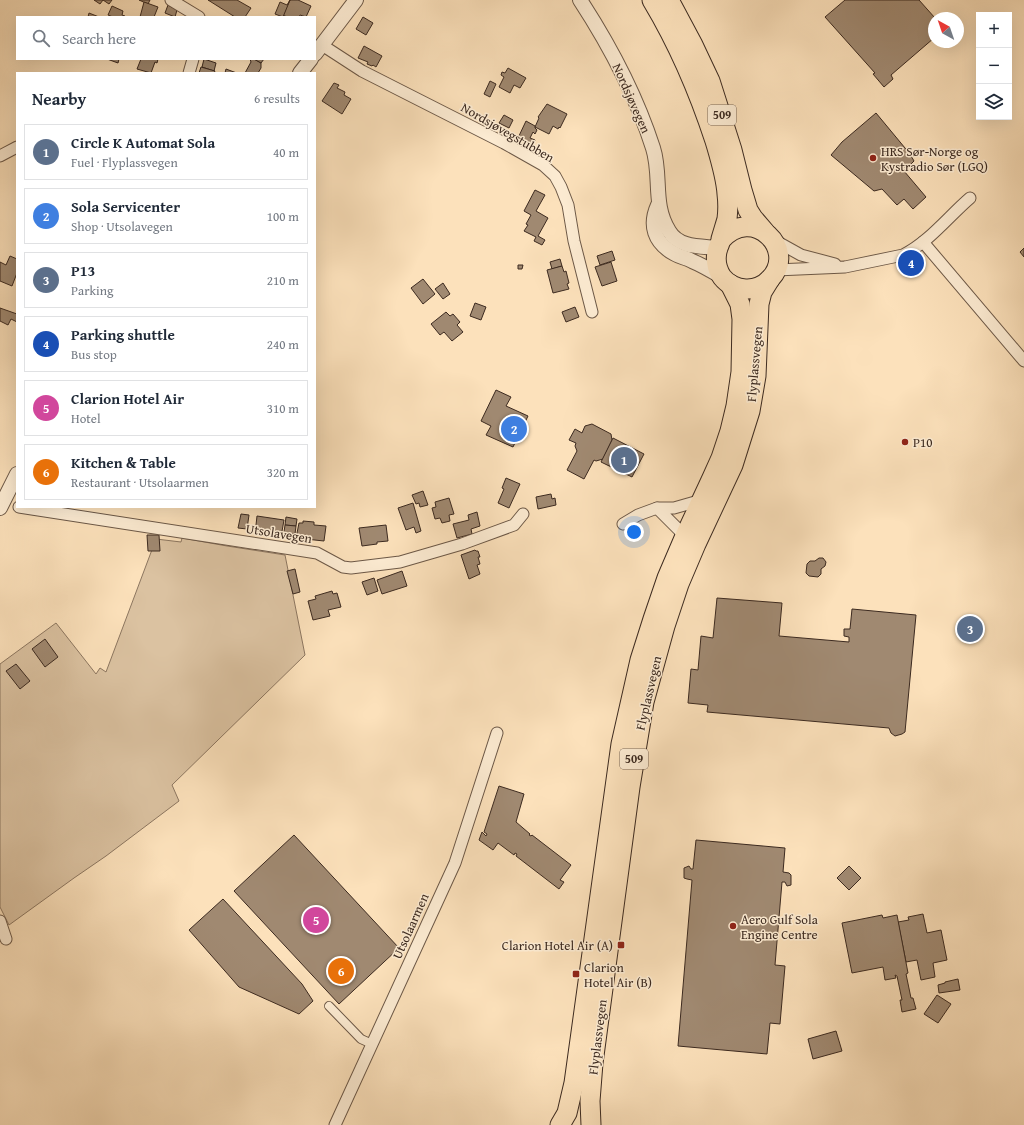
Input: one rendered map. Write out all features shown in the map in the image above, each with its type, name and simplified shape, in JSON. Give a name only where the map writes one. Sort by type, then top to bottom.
[{"type":"highway","name":"Flyplassvegen","points":[[560,1125],[567,1113],[574,1083],[621,744],[631,697],[640,660],[667,578],[684,536],[712,478],[730,432],[736,406],[741,372],[742,319],[740,304],[718,267],[716,256],[727,218],[728,207],[727,194],[718,154],[696,87],[677,45],[652,0]]},
{"type":"highway","name":"Flyplassvegen","points":[[591,1125],[590,1101],[593,1063],[630,787],[644,702],[664,626],[679,584],[733,464],[750,411],[756,376],[759,304],[762,292],[773,275],[779,260],[778,249],[769,235],[753,218],[748,210],[732,150],[710,81],[669,0]]},
{"type":"highway","points":[[720,244],[727,234],[733,230],[744,227],[755,227],[769,235]]},
{"type":"highway","points":[[726,280],[740,288],[752,289],[762,286],[773,275]]},
{"type":"street","points":[[171,0],[197,16]]},
{"type":"street","points":[[318,49],[356,0]]},
{"type":"street","name":"Nordsjøvegen","points":[[580,0],[620,68],[644,124],[657,165],[658,205],[669,232],[680,243],[693,246],[720,244]]},
{"type":"street","name":"Nordsjøvegstubben","points":[[318,49],[510,146],[544,165],[562,186],[568,205],[574,241],[592,312]]},
{"type":"street","points":[[189,72],[193,60]]},
{"type":"street","points":[[301,72],[310,60]]},
{"type":"street","points":[[0,156],[16,148]]},
{"type":"street","points":[[773,275],[845,267],[903,255],[923,242],[970,198]]},
{"type":"street","name":"Nordsjøvegen","points":[[658,205],[654,215],[654,228],[658,240],[667,249],[675,254],[692,260],[726,280]]},
{"type":"street","points":[[769,235],[801,255],[845,267]]},
{"type":"street","points":[[923,242],[1024,361]]},
{"type":"street","points":[[1,506],[16,476]]},
{"type":"street","points":[[623,524],[638,514],[657,508],[674,508],[702,500]]},
{"type":"street","name":"Utsolavegen","points":[[1,506],[16,507]]},
{"type":"street","name":"Utsolavegen","points":[[24,508],[317,553],[343,567],[351,568],[400,562],[462,544],[514,525],[523,514]]},
{"type":"street","points":[[657,508],[684,536]]},
{"type":"street","name":"Utsolaarmen","points":[[335,1125],[455,863],[497,733]]},
{"type":"street","points":[[0,921],[6,939]]},
{"type":"street","points":[[329,1006],[361,1039],[372,1044]]},
{"type":"shaded area","points":[[182,538],[285,555],[305,655],[172,785],[179,801],[106,856],[9,925],[0,907],[0,664],[56,623],[96,674],[100,668],[106,672],[156,539],[181,542]]},
{"type":"building","points":[[94,0],[103,0],[100,4]]},
{"type":"building","points":[[103,0],[112,0],[109,4]]},
{"type":"building","points":[[139,0],[150,0],[148,4]]},
{"type":"building","points":[[208,0],[237,0],[251,8],[246,16],[233,16]]},
{"type":"building","points":[[290,0],[298,0],[311,6],[306,16],[283,15]]},
{"type":"building","points":[[290,0],[283,16],[275,14],[280,2],[287,5]]},
{"type":"building","points":[[845,0],[919,0],[930,12],[928,12],[928,43],[891,75],[893,79],[884,87],[873,74],[875,73],[825,17]]},
{"type":"building","points":[[144,2],[158,7],[154,16],[140,16]]},
{"type":"building","points":[[168,5],[177,10],[175,16],[165,13]]},
{"type":"building","points":[[112,6],[123,11],[122,15],[125,16],[110,16],[108,15]]},
{"type":"building","points":[[89,13],[96,16],[88,16]]},
{"type":"building","points":[[363,17],[373,23],[366,35],[356,29]]},
{"type":"building","points":[[364,46],[382,56],[376,67],[367,64],[368,62],[358,58]]},
{"type":"building","points":[[110,60],[119,60],[118,63]]},
{"type":"building","points":[[141,60],[158,60],[157,63],[155,62],[151,72],[137,69]]},
{"type":"building","points":[[204,60],[216,63],[214,71],[202,67]]},
{"type":"building","points":[[250,60],[256,60],[261,63],[261,68],[259,72],[246,72],[251,62]]},
{"type":"building","points":[[256,60],[263,60],[261,63]]},
{"type":"building","points":[[201,67],[215,71],[214,72],[199,72]]},
{"type":"building","points":[[508,68],[526,78],[520,88],[514,85],[510,93],[499,87],[504,77],[501,75],[502,72],[505,73]]},
{"type":"building","points":[[226,69],[234,72],[225,72]]},
{"type":"building","points":[[490,81],[496,84],[490,97],[484,94]]},
{"type":"building","points":[[334,83],[339,85],[337,88],[345,92],[344,95],[351,99],[342,114],[322,101]]},
{"type":"building","points":[[547,104],[567,114],[560,128],[559,127],[558,129],[553,126],[549,134],[535,127],[539,118],[538,117]]},
{"type":"building","name":"HRS Sør-Norge og Kystradio Sør (LGQ)","points":[[876,113],[910,154],[914,161],[904,171],[926,197],[913,209],[904,199],[897,205],[882,189],[874,191],[831,155],[842,142]]},
{"type":"building","points":[[504,115],[513,120],[509,128],[499,123]]},
{"type":"building","points":[[526,121],[535,126],[537,130],[535,134],[533,132],[530,138],[535,140],[533,145],[518,138]]},
{"type":"building","points":[[535,190],[545,195],[536,211],[548,218],[538,236],[545,240],[542,245],[534,241],[536,237],[524,231],[528,225],[526,224],[531,215],[524,211]]},
{"type":"building","points":[[1024,248],[1024,257],[1020,252]]},
{"type":"building","points":[[612,251],[615,260],[600,265],[597,256]]},
{"type":"building","points":[[10,256],[16,259],[16,276],[12,286],[0,281],[0,262],[6,265]]},
{"type":"building","points":[[560,259],[562,266],[552,269],[550,262]]},
{"type":"building","points":[[611,262],[617,281],[602,286],[595,267]]},
{"type":"building","points":[[518,265],[523,265],[522,269],[518,269]]},
{"type":"building","points":[[562,266],[564,272],[566,271],[569,289],[553,293],[547,270]]},
{"type":"building","points":[[423,279],[435,294],[423,304],[411,288]]},
{"type":"building","points":[[443,283],[450,294],[443,299],[435,289]]},
{"type":"building","points":[[475,303],[486,307],[481,320],[470,316]]},
{"type":"building","points":[[575,307],[579,317],[566,322],[562,312]]},
{"type":"building","points":[[0,308],[16,314],[16,322],[11,319],[8,325],[0,321]]},
{"type":"building","points":[[446,312],[450,316],[453,314],[460,322],[457,325],[463,332],[452,341],[444,332],[440,335],[431,324]]},
{"type":"building","points":[[496,390],[511,397],[506,406],[528,416],[513,447],[486,435],[491,426],[481,421]]},
{"type":"building","points":[[592,424],[611,434],[612,440],[603,459],[596,461],[594,460],[584,479],[567,470],[577,451],[575,446],[576,443],[569,440],[575,429],[582,433],[585,426]]},
{"type":"building","points":[[613,438],[644,454],[632,477],[601,462]]},
{"type":"building","points":[[506,478],[520,484],[509,508],[498,503],[504,489],[502,488]]},
{"type":"building","points":[[423,491],[428,505],[420,507],[419,503],[416,504],[412,495]]},
{"type":"building","points":[[551,494],[552,499],[555,498],[556,505],[538,509],[536,497]]},
{"type":"building","points":[[449,498],[454,514],[449,515],[450,521],[442,523],[440,518],[435,519],[432,508],[436,507],[435,502]]},
{"type":"building","points":[[413,503],[421,531],[416,533],[414,527],[406,530],[398,508]]},
{"type":"building","points":[[477,512],[480,526],[471,529],[472,534],[457,538],[453,524],[469,520],[468,515]]},
{"type":"building","points":[[241,514],[249,515],[247,529],[238,528]]},
{"type":"building","points":[[257,516],[284,520],[281,537],[255,534]]},
{"type":"building","points":[[286,517],[297,519],[296,526],[285,525]]},
{"type":"building","points":[[303,521],[314,522],[314,525],[326,526],[324,541],[296,538],[299,523],[303,523]]},
{"type":"building","points":[[285,525],[296,526],[295,534],[284,532]]},
{"type":"building","points":[[386,525],[388,541],[362,546],[359,528]]},
{"type":"building","points":[[147,535],[159,535],[160,551],[148,551]]},
{"type":"building","points":[[475,550],[478,551],[480,557],[478,557],[480,564],[477,565],[480,574],[469,579],[461,555]]},
{"type":"building","points":[[819,558],[823,558],[826,562],[825,566],[821,569],[821,574],[818,577],[809,576],[806,573],[807,564],[810,561],[815,561]]},
{"type":"building","points":[[295,569],[300,592],[293,594],[287,571]]},
{"type":"building","points":[[402,571],[407,586],[382,594],[377,580]]},
{"type":"building","points":[[374,578],[378,591],[367,595],[362,582]]},
{"type":"building","points":[[332,591],[333,594],[337,593],[341,607],[328,610],[330,616],[313,620],[308,601],[316,599],[315,596]]},
{"type":"building","points":[[717,598],[782,603],[779,636],[849,642],[849,637],[844,636],[844,629],[850,629],[852,609],[916,615],[905,732],[895,736],[891,733],[889,728],[707,712],[708,705],[688,703],[691,669],[698,670],[701,636],[713,638]]},
{"type":"building","points":[[45,639],[58,657],[45,667],[32,649]]},
{"type":"building","points":[[16,664],[30,681],[20,689],[6,671]]},
{"type":"building","points":[[499,786],[524,794],[516,822],[530,834],[529,835],[532,835],[571,865],[560,880],[564,882],[559,889],[516,856],[517,854],[515,853],[514,855],[498,843],[493,850],[479,840],[482,832],[486,836],[487,834],[484,832]]},
{"type":"building","points":[[294,835],[399,948],[339,1004],[234,891]]},
{"type":"building","name":"Aero Gulf Sola Engine Centre","points":[[696,840],[785,848],[783,872],[791,875],[791,885],[787,886],[785,882],[782,882],[775,965],[785,966],[780,1024],[770,1023],[767,1054],[678,1046],[692,880],[684,878],[684,868],[689,866],[693,869]]},
{"type":"building","points":[[849,866],[861,878],[849,890],[837,878]]},
{"type":"building","points":[[223,899],[302,984],[313,1001],[299,1014],[239,987],[189,930]]},
{"type":"building","points":[[923,914],[927,933],[941,930],[947,960],[933,963],[935,977],[921,980],[917,960],[906,962],[898,922],[909,920],[908,917]]},
{"type":"building","points":[[882,915],[883,918],[897,915],[908,973],[906,974],[911,998],[913,998],[916,1009],[902,1012],[900,1000],[902,1000],[897,976],[895,975],[896,978],[885,980],[883,967],[852,973],[842,923]]},
{"type":"building","points":[[958,979],[960,990],[939,993],[938,985]]},
{"type":"building","points":[[937,995],[951,1004],[938,1023],[924,1014]]},
{"type":"building","points":[[836,1031],[842,1051],[813,1059],[808,1039]]},
{"type":"place","name":"HRS Sør-Norge og Kystradio Sør (LGQ)","points":[[873,158]]},
{"type":"place","name":"Parking shuttle","points":[[911,263]]},
{"type":"place","name":"Sola Servicenter","points":[[514,429]]},
{"type":"place","name":"P10","points":[[905,442]]},
{"type":"place","name":"Circle K Automat Sola","points":[[624,460]]},
{"type":"place","name":"P13","points":[[970,629]]},
{"type":"place","name":"Clarion Hotel Air","points":[[316,920]]},
{"type":"place","name":"Aero Gulf Sola Engine Centre","points":[[733,926]]},
{"type":"place","name":"Clarion Hotel Air (A)","points":[[621,945]]},
{"type":"place","name":"Kitchen & Table","points":[[341,971]]},
{"type":"place","name":"Clarion Hotel Air (B)","points":[[576,974]]}]
